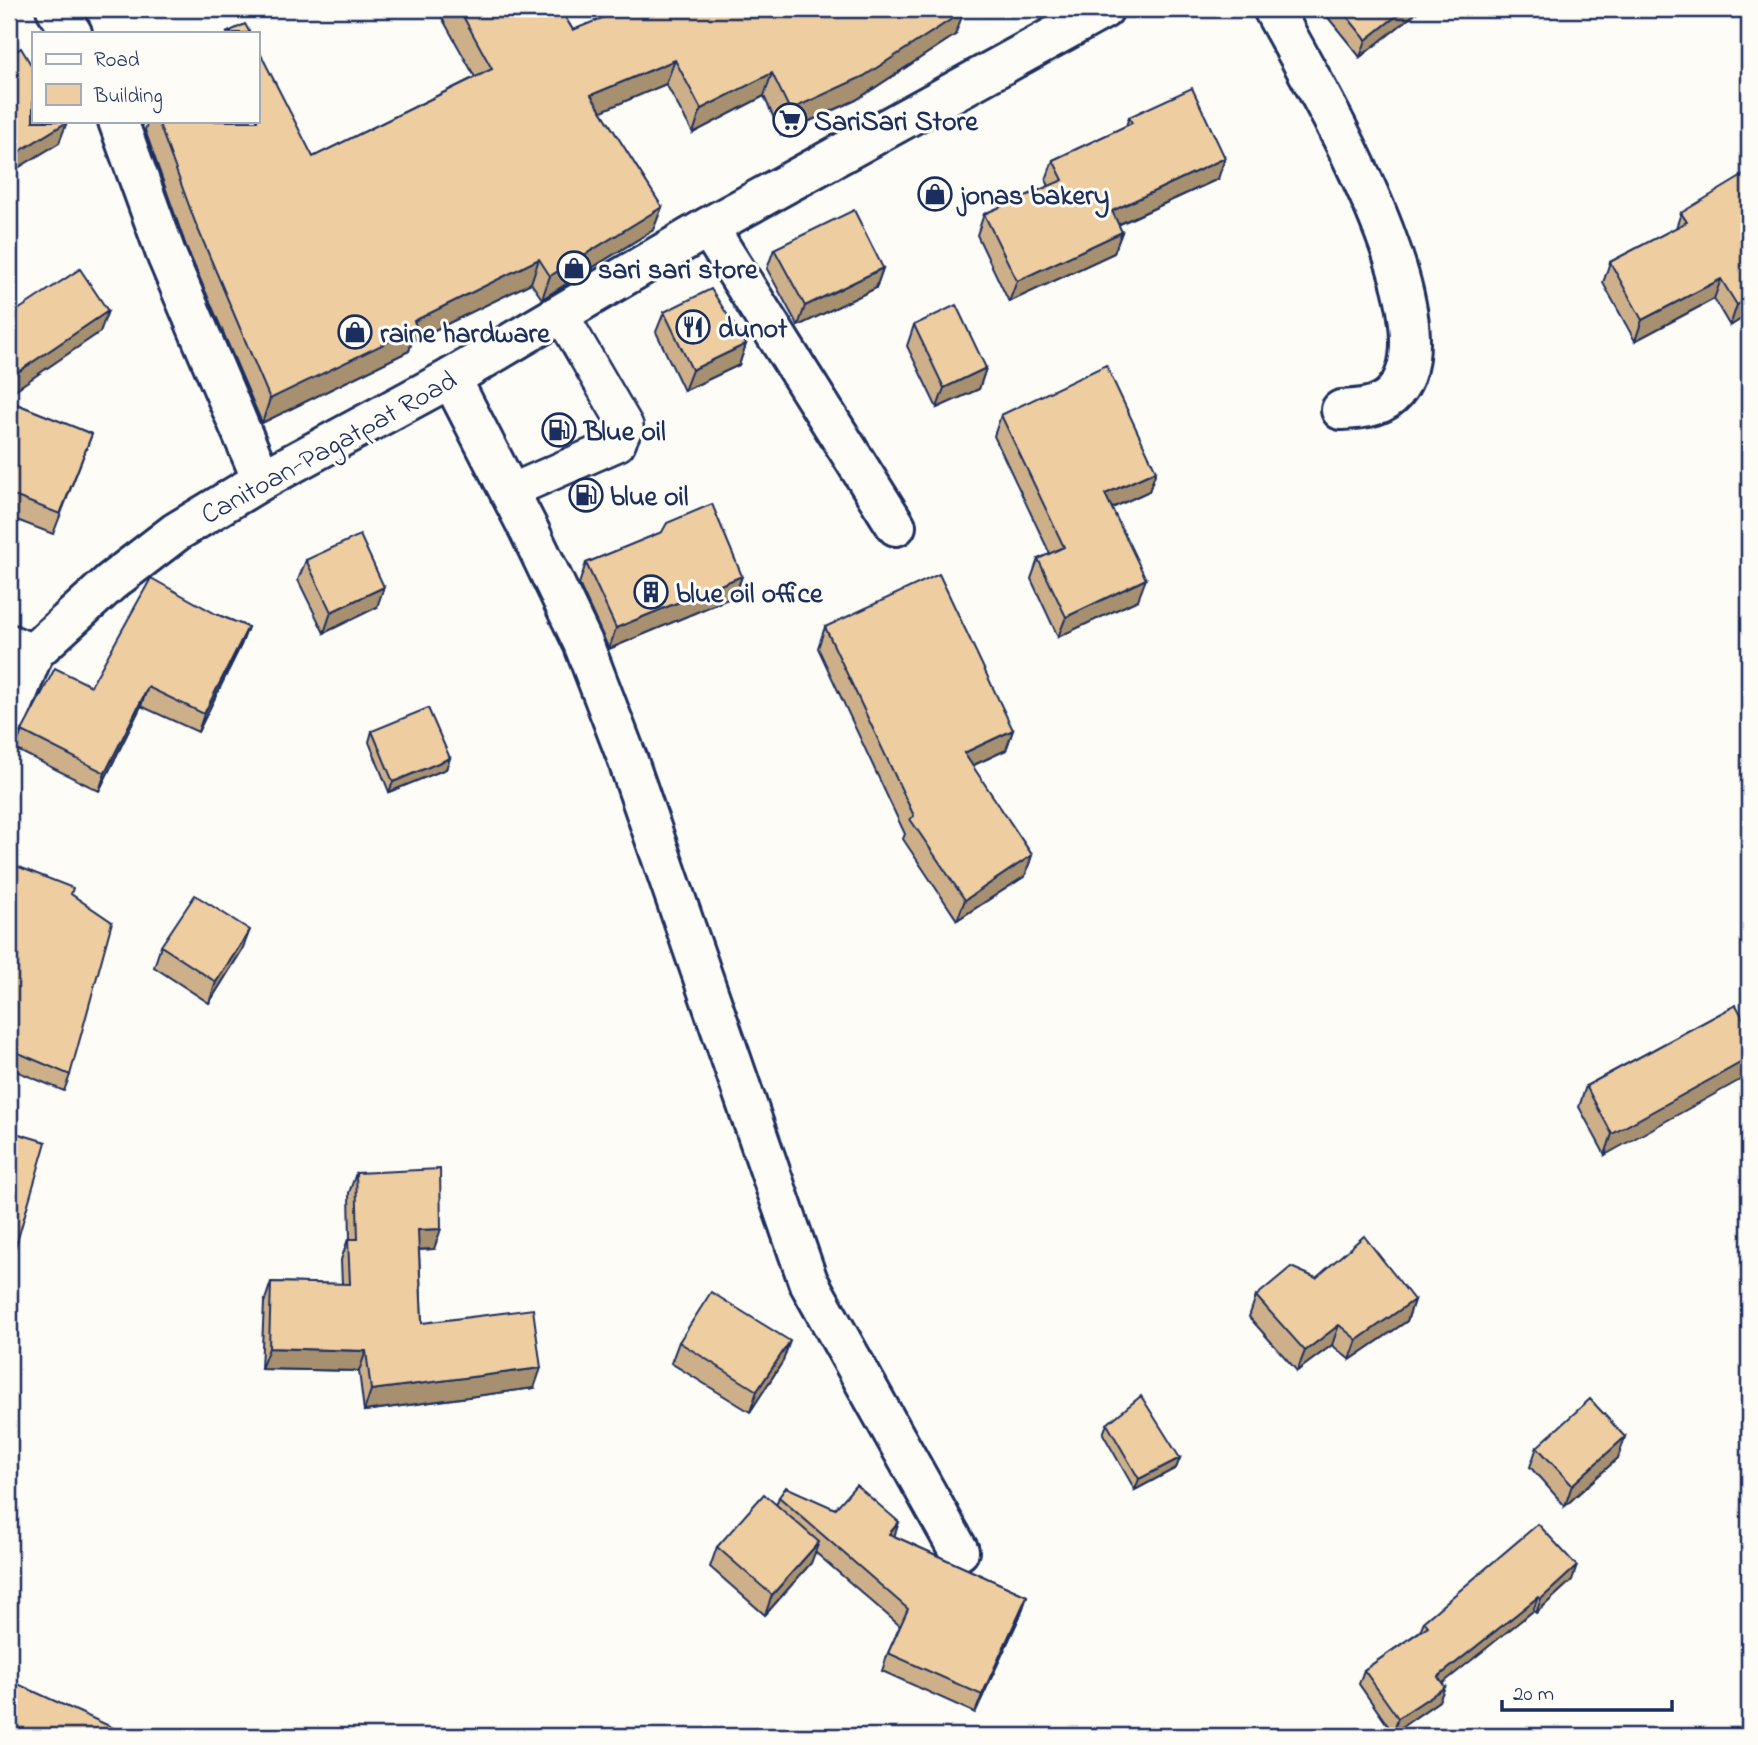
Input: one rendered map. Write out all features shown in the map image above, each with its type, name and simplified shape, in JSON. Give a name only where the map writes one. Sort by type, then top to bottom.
[{"type":"street","points":[[56,9],[71,32]]},
{"type":"street","name":"Canitoan-Pagatpat Road","points":[[9,715],[21,646],[176,532],[262,480],[451,378],[708,227],[1104,9]]},
{"type":"street","points":[[1273,9],[1360,174],[1396,260],[1410,324],[1406,376],[1391,396],[1367,408],[1341,410]]},
{"type":"street","points":[[118,122],[166,254],[262,480]]},
{"type":"street","points":[[708,227],[896,526]]},
{"type":"street","points":[[451,378],[583,643],[627,758],[808,1281],[959,1551]]},
{"type":"lane","points":[[509,492],[618,444],[624,437],[625,426],[561,314]]},
{"type":"building","points":[[459,9],[560,9],[573,30],[624,9],[964,11],[864,76],[790,110],[772,73],[701,109],[675,60],[591,95],[662,207],[550,276],[539,259],[414,321],[417,328],[270,399],[195,222],[158,122],[259,122],[259,51],[313,157],[492,69]]},
{"type":"building","points":[[1341,9],[1405,9],[1366,40]]},
{"type":"building","points":[[245,24],[249,32],[228,32]]},
{"type":"building","points":[[21,48],[32,66],[32,122],[67,122],[18,152],[9,136],[9,56]]},
{"type":"building","points":[[1192,88],[1225,158],[1112,211],[1122,232],[1017,281],[984,214],[1063,180],[1053,160],[1132,123],[1129,117]]},
{"type":"building","points":[[1749,172],[1749,298],[1737,305],[1721,279],[1642,320],[1610,262],[1687,222],[1681,213]]},
{"type":"building","points":[[854,210],[883,268],[805,306],[774,249]]},
{"type":"building","points":[[80,269],[108,311],[9,378],[9,301],[11,300],[18,310]]},
{"type":"building","points":[[711,289],[746,344],[692,370],[664,312]]},
{"type":"building","points":[[956,305],[986,368],[944,388],[914,325]]},
{"type":"building","points":[[1106,365],[1156,471],[1105,494],[1146,579],[1066,617],[1038,559],[1064,547],[1001,415]]},
{"type":"building","points":[[9,401],[92,434],[60,514],[9,494]]},
{"type":"building","name":"blue oil office","points":[[712,504],[742,576],[616,628],[586,563],[662,532],[667,523]]},
{"type":"building","points":[[360,535],[384,587],[331,612],[306,560]]},
{"type":"building","points":[[939,574],[1013,730],[964,753],[1032,855],[965,900],[910,819],[914,816],[825,627]]},
{"type":"building","points":[[151,578],[216,614],[248,627],[204,714],[148,687],[105,773],[22,731],[55,668],[91,686]]},
{"type":"building","points":[[428,708],[450,758],[393,782],[372,731]]},
{"type":"building","points":[[9,863],[73,888],[71,894],[112,922],[70,1075],[9,1049]]},
{"type":"building","points":[[195,895],[250,930],[216,982],[161,946]]},
{"type":"building","points":[[1736,1005],[1749,1029],[1749,1058],[1612,1134],[1586,1086]]},
{"type":"building","points":[[9,1131],[46,1142],[17,1242],[9,1239]]},
{"type":"building","points":[[440,1169],[441,1229],[418,1230],[422,1323],[533,1309],[541,1368],[371,1390],[366,1351],[269,1348],[271,1282],[350,1284],[348,1239],[358,1239],[356,1173]]},
{"type":"building","points":[[1364,1236],[1414,1300],[1357,1340],[1339,1325],[1305,1351],[1256,1296],[1291,1267],[1316,1278]]},
{"type":"building","points":[[711,1292],[790,1341],[757,1391],[679,1342]]},
{"type":"building","points":[[1141,1396],[1180,1458],[1139,1479],[1107,1424]]},
{"type":"building","points":[[1590,1399],[1625,1437],[1572,1485],[1537,1447]]},
{"type":"building","points":[[856,1485],[899,1522],[889,1534],[1027,1596],[982,1695],[888,1653],[908,1609],[779,1497],[786,1487],[835,1509]]},
{"type":"building","points":[[764,1494],[819,1542],[772,1595],[717,1547]]},
{"type":"building","points":[[1538,1524],[1577,1566],[1541,1599],[1538,1597],[1438,1677],[1445,1687],[1398,1718],[1364,1670],[1428,1626],[1424,1621]]},
{"type":"building","points":[[9,1680],[131,1736],[9,1736]]},
{"type":"place","name":"SariSari Store","points":[[790,120]]},
{"type":"place","name":"jonas bakery","points":[[935,194]]},
{"type":"place","name":"sari sari store","points":[[574,268]]},
{"type":"place","name":"dunot","points":[[693,327]]},
{"type":"place","name":"raine hardware","points":[[355,332]]},
{"type":"place","name":"Blue oil","points":[[559,430]]},
{"type":"place","name":"blue oil","points":[[586,495]]},
{"type":"place","name":"blue oil office","points":[[651,592]]}]
